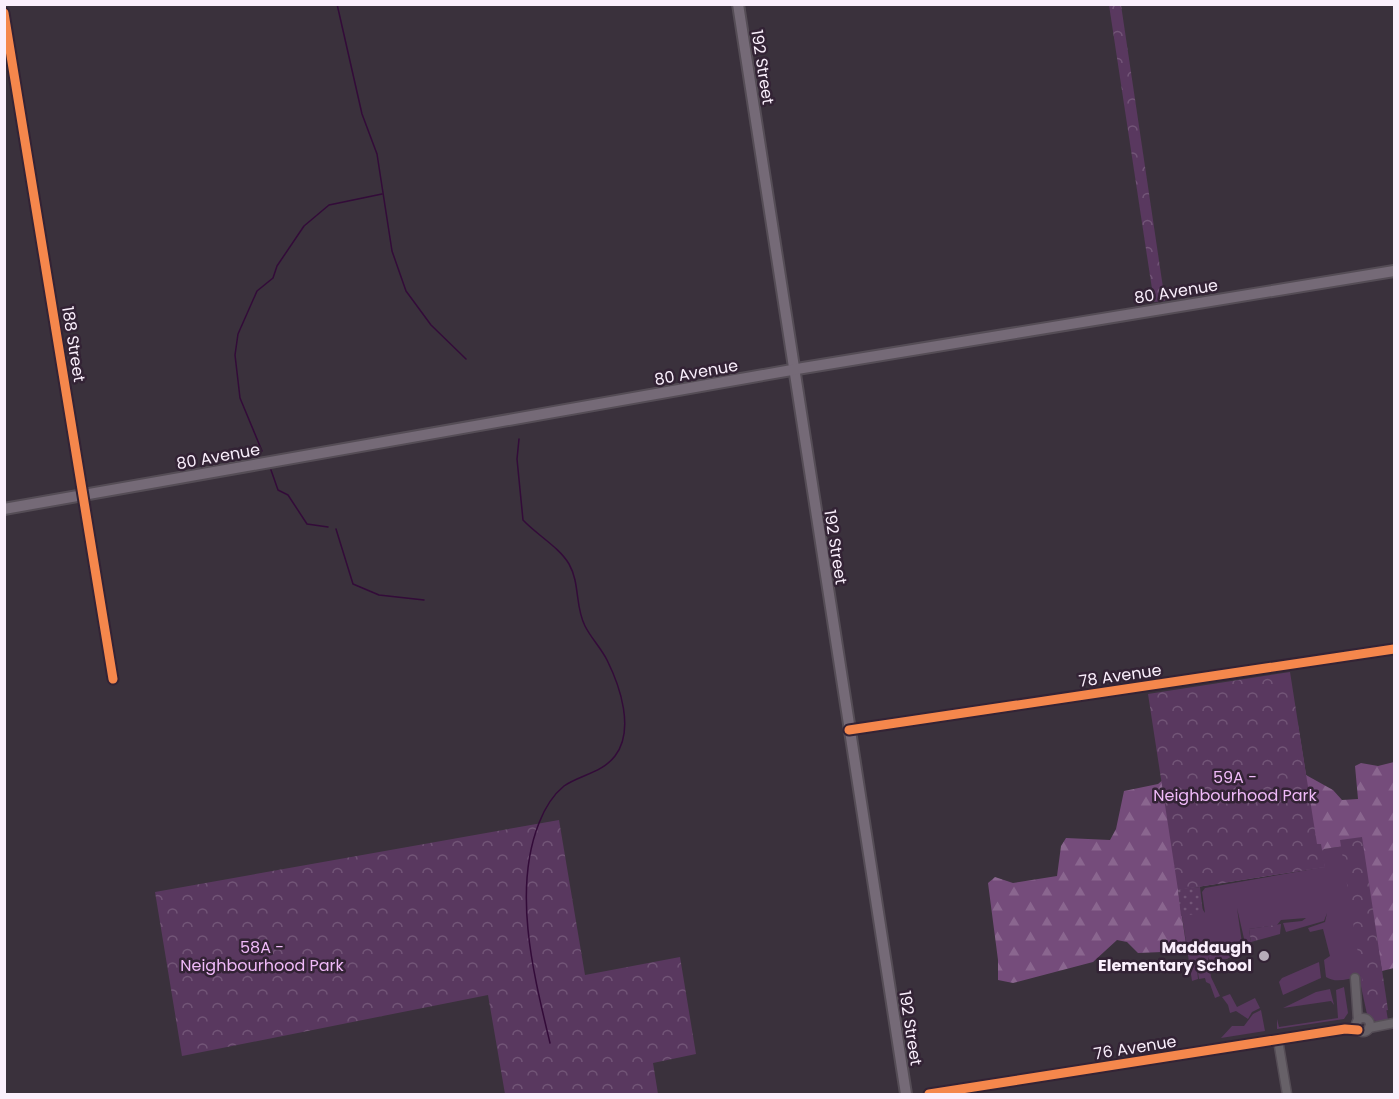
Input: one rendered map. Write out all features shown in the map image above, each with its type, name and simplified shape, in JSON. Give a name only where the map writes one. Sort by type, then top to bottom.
[{"type":"main road","name":"192 Street","points":[[738,4],[906,1095]]},
{"type":"main road","name":"80 Avenue","points":[[4,509],[794,370],[1395,271]]},
{"type":"street","name":"188 Street","points":[[4,13],[113,679]]},
{"type":"street","name":"78 Avenue","points":[[849,730],[1395,649]]},
{"type":"street","points":[[1355,978],[1363,1024]]},
{"type":"street","name":"76 Avenue","points":[[928,1095],[1346,1029],[1363,1024],[1395,1023]]},
{"type":"street","points":[[1278,1040],[1287,1095]]},
{"type":"green space","points":[[1109,5],[1121,5],[1165,301],[1154,302]]},
{"type":"green space","name":"59A - Neighbourhood Park","points":[[1290,672],[1317,844],[1321,844],[1325,867],[1178,890],[1148,694]]},
{"type":"green space","points":[[1298,725],[1306,775],[1333,790],[1342,800],[1358,799],[1355,766],[1361,763],[1378,766],[1394,762],[1394,968],[1382,971],[1359,844],[1324,849],[1321,852],[1325,867],[1178,890],[1187,951],[1138,953],[1127,942],[1117,940],[1093,962],[1013,983],[998,980],[998,960],[988,883],[995,877],[1013,883],[1057,876],[1061,846],[1066,838],[1110,840],[1116,829],[1124,791],[1158,784],[1184,762]]},
{"type":"green space","name":"58A - Neighbourhood Park","points":[[559,820],[585,975],[680,957],[696,1054],[653,1063],[658,1094],[505,1094],[488,995],[182,1056],[155,892]]},
{"type":"green space","name":"59A - Neighbourhood Park","points":[[1362,837],[1388,1010],[1372,1013],[1367,1010],[1340,840]]},
{"type":"green space","points":[[1359,844],[1388,1020],[1380,1022],[1368,1019],[1359,977],[1338,980],[1326,977],[1324,960],[1330,956],[1323,929],[1310,932],[1308,928],[1325,922],[1327,913],[1324,921],[1286,932],[1283,923],[1302,921],[1306,918],[1281,920],[1277,925],[1249,929],[1251,942],[1245,943],[1237,908],[1243,950],[1227,959],[1210,961],[1208,957],[1211,977],[1220,996],[1215,998],[1205,978],[1199,979],[1196,959],[1198,979],[1192,981],[1178,890],[1200,887],[1190,890],[1205,913],[1202,892],[1205,888],[1324,867],[1321,852],[1324,849]]},
{"type":"green space","points":[[1200,887],[1203,913],[1181,916],[1178,890]]},
{"type":"green space","points":[[1281,924],[1280,934],[1251,942],[1249,929]]},
{"type":"green space","points":[[1319,962],[1321,978],[1283,995],[1279,982],[1282,978]]},
{"type":"green space","points":[[1344,987],[1348,1013],[1344,1019],[1277,1029],[1277,1019],[1279,1027],[1338,1018],[1336,990]]},
{"type":"green space","points":[[1330,989],[1334,1005],[1331,1001],[1283,1008],[1316,992]]},
{"type":"green space","points":[[1230,994],[1237,1007],[1255,998],[1260,1008],[1252,1012],[1248,1019],[1236,1011],[1230,1013],[1222,997]]},
{"type":"green space","points":[[1261,1010],[1265,1031],[1221,1038],[1232,1026],[1244,1026],[1253,1014]]},
{"type":"waterway","points":[[337,4],[362,114],[377,154],[392,251],[406,291],[431,325],[466,359]]},
{"type":"waterway","points":[[262,451],[240,398],[235,355],[238,334],[257,291],[273,278],[277,266],[304,226],[329,205],[382,194]]},
{"type":"waterway","points":[[519,439],[517,459],[523,520],[560,552],[569,564],[575,579],[582,619],[605,656],[617,682],[625,721],[621,745],[610,762],[564,786],[549,803],[541,818],[531,849],[527,877],[528,933],[550,1043]]},
{"type":"waterway","points":[[271,470],[278,490],[288,495],[307,524],[328,527]]},
{"type":"waterway","points":[[336,529],[353,584],[379,595],[424,600]]},
{"type":"cycle path","points":[[4,13],[113,679]]},
{"type":"cycle path","points":[[849,730],[1394,649]]},
{"type":"cycle path","points":[[929,1094],[1345,1029],[1358,1030]]},
{"type":"place","name":"Maddaugh Elementary School","points":[[1264,956]]}]
